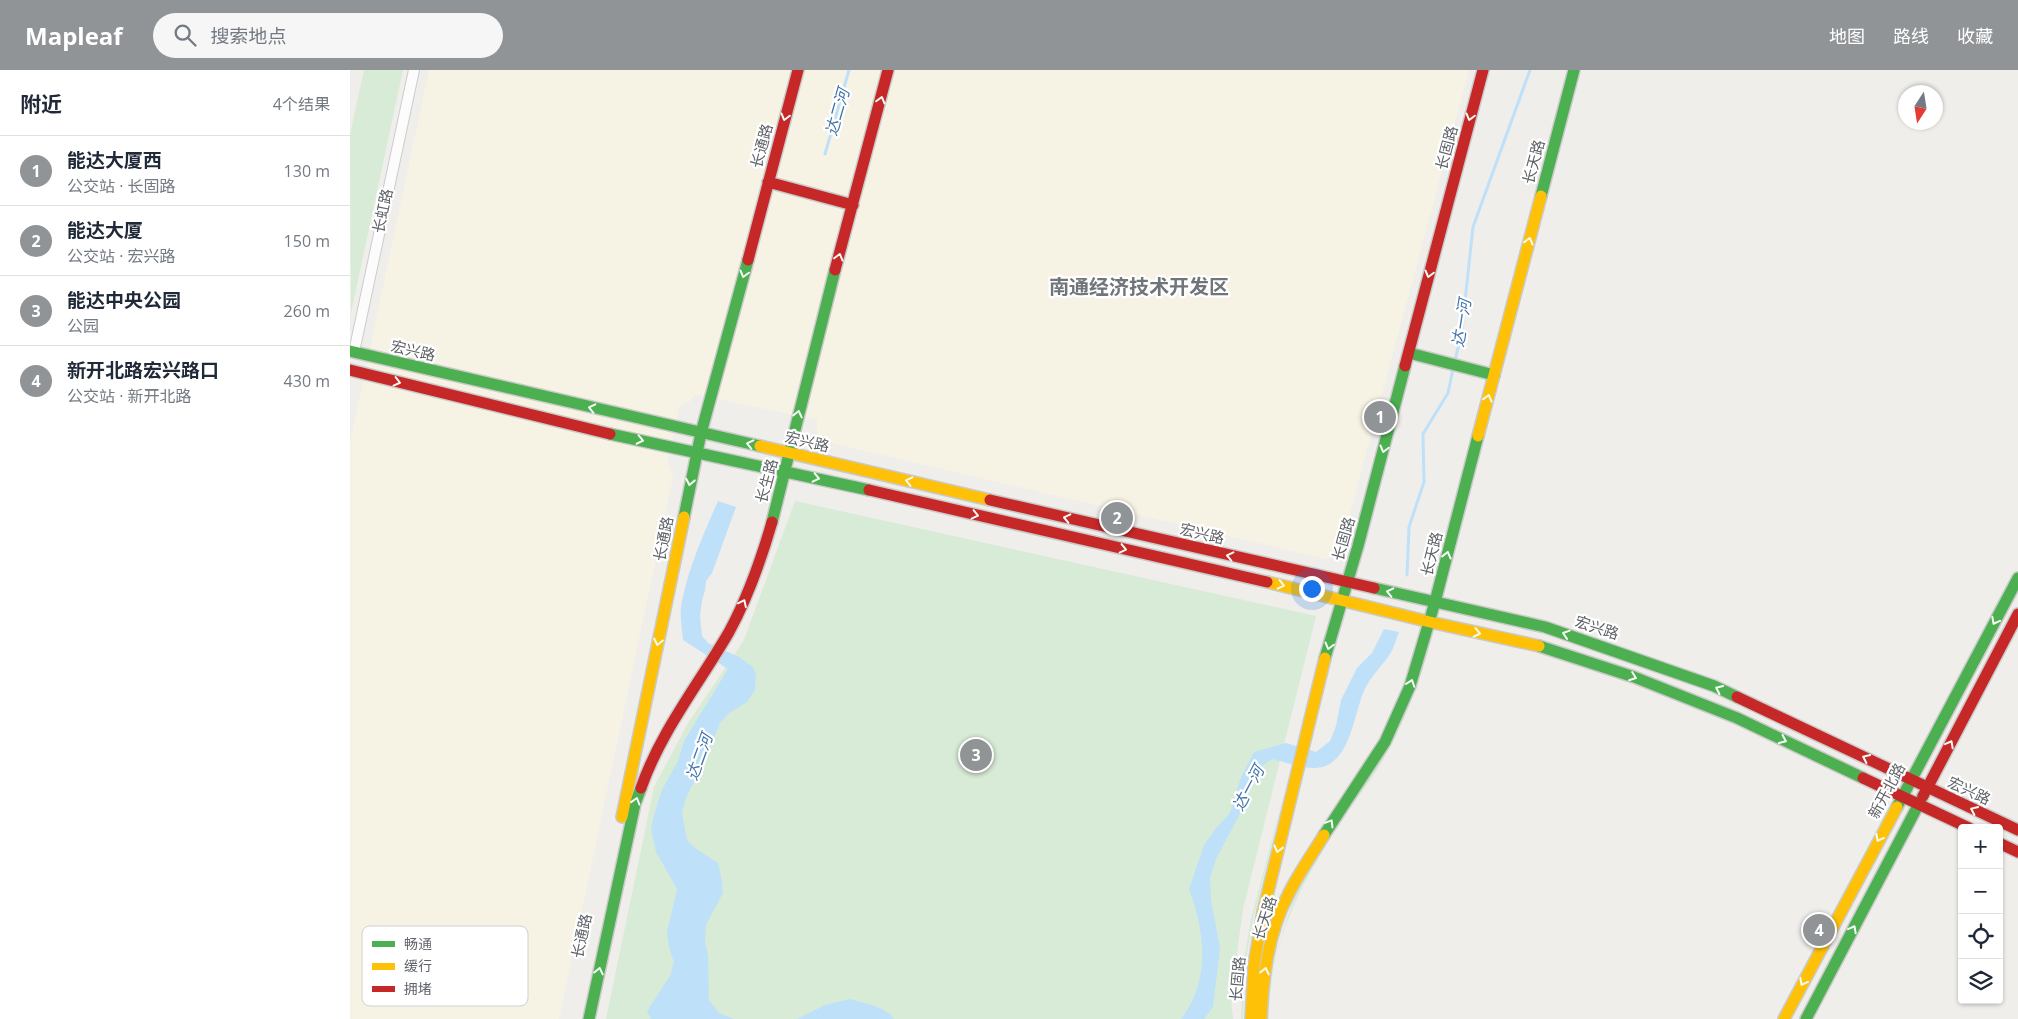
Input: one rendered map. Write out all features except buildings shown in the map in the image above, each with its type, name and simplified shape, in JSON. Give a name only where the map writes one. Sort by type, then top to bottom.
[{"type":"street","name":"长虹路","points":[[352,352],[414,70]]},
{"type":"street","name":"长通路","points":[[579,1019],[701,433],[798,70]]},
{"type":"street","name":"长生路","points":[[625,848],[635,804],[645,775],[659,745],[720,647],[747,594],[762,554],[790,454],[813,355],[888,70]]},
{"type":"street","name":"长固路","points":[[1251,1019],[1258,931],[1302,745],[1346,582],[1361,537],[1483,70]]},
{"type":"street","name":"长天路","points":[[1262,1019],[1264,979],[1274,930],[1287,896],[1335,816],[1385,742],[1410,686],[1430,622],[1574,70]]},
{"type":"street","points":[[768,182],[853,205]]},
{"type":"street","name":"宏兴路","points":[[352,352],[1545,627],[1714,686],[2018,830]]},
{"type":"street","points":[[1409,353],[1494,375]]},
{"type":"street","points":[[350,371],[603,432],[785,471],[1539,646],[1634,678],[1737,718],[1960,824]]},
{"type":"street","name":"新开北路","points":[[1784,1019],[2018,578]]},
{"type":"street","points":[[1806,1019],[2018,614]]},
{"type":"street","points":[[2003,845],[2018,852]]},
{"type":"street","name":"长通路","points":[[589,1019],[625,848]]},
{"type":"shaded area","points":[[429,70],[1469,70],[1343,539],[1337,553],[1327,559],[827,442],[820,439],[817,430],[817,420],[695,394],[689,402],[680,405],[667,462],[673,477],[559,1019],[350,1019],[350,443]]},
{"type":"green space","points":[[364,70],[403,70],[351,313],[350,134]]},
{"type":"green space","points":[[795,501],[1316,616],[1243,909],[1231,997],[1233,1019],[606,1019],[654,787],[688,723],[744,640]]},
{"type":"green space","points":[[1429,649],[1410,704],[1393,742],[1379,767],[1321,853],[1294,905],[1276,959],[1268,1019],[1270,987],[1276,955],[1296,893]]},
{"type":"green space","points":[[1288,778],[1253,920],[1246,960],[1243,1019],[1241,1019],[1244,960],[1251,919]]},
{"type":"water","points":[[718,501],[736,507],[712,573],[706,581],[700,616],[702,636],[708,643],[739,657],[753,667],[756,675],[755,690],[747,702],[729,713],[720,723],[707,756],[686,798],[682,813],[687,840],[695,848],[718,863],[723,893],[706,925],[705,941],[708,956],[709,1000],[719,1013],[734,1019],[651,1019],[647,1011],[670,976],[674,962],[669,948],[667,932],[677,889],[656,852],[651,829],[662,790],[678,761],[684,741],[728,669],[683,640],[681,620],[681,606],[689,575],[697,550]]},
{"type":"water","points":[[1384,629],[1399,632],[1394,646],[1364,691],[1348,739],[1335,760],[1325,766],[1308,768],[1272,759],[1262,766],[1256,774],[1246,794],[1242,810],[1216,859],[1210,878],[1211,900],[1220,948],[1213,1007],[1204,1019],[1181,1019],[1191,1004],[1201,972],[1202,956],[1199,922],[1189,889],[1204,845],[1230,813],[1241,777],[1254,752],[1286,743],[1316,752],[1330,741],[1336,726],[1341,700],[1357,668],[1372,653]]},
{"type":"water","points":[[850,999],[880,1008],[894,1019],[797,1019],[825,1005]]},
{"type":"waterway","name":"达二河","points":[[825,154],[849,70]]},
{"type":"waterway","name":"达一河","points":[[1455,361],[1462,329],[1473,227],[1530,70]]},
{"type":"waterway","name":"达一河","points":[[1407,575],[1409,527],[1424,482],[1423,434],[1448,393],[1453,369]]},
{"type":"traffic: fast","points":[[1541,196],[1574,70]]},
{"type":"traffic: fast","points":[[684,517],[701,433],[748,260]]},
{"type":"traffic: fast","points":[[772,522],[835,270]]},
{"type":"traffic: fast","points":[[350,351],[760,446]]},
{"type":"traffic: fast","points":[[1409,353],[1494,375]]},
{"type":"traffic: fast","points":[[1325,658],[1358,546],[1405,366]]},
{"type":"traffic: fast","points":[[610,434],[869,490]]},
{"type":"traffic: fast","points":[[1324,835],[1385,742],[1410,686],[1435,602],[1478,436]]},
{"type":"traffic: fast","points":[[1897,807],[2018,578]]},
{"type":"traffic: fast","points":[[1374,588],[1545,627],[1714,686],[1737,697]]},
{"type":"traffic: fast","points":[[1539,646],[1634,677],[1737,718],[1863,778]]},
{"type":"traffic: fast","points":[[589,1019],[635,804],[641,788]]},
{"type":"traffic: fast","points":[[1806,1019],[1923,796]]},
{"type":"traffic: slow","points":[[1478,436],[1541,196]]},
{"type":"traffic: slow","points":[[760,446],[990,500]]},
{"type":"traffic: slow","points":[[622,817],[684,517]]},
{"type":"traffic: slow","points":[[1267,582],[1430,622],[1539,646]]},
{"type":"traffic: slow","points":[[1251,1019],[1254,965],[1263,912],[1325,658]]},
{"type":"traffic: slow","points":[[1784,1019],[1897,807]]},
{"type":"traffic: slow","points":[[1261,1019],[1265,971],[1276,924],[1292,887],[1324,835]]},
{"type":"traffic: jam","points":[[748,260],[798,70]]},
{"type":"traffic: jam","points":[[835,270],[888,70]]},
{"type":"traffic: jam","points":[[1405,366],[1483,70]]},
{"type":"traffic: jam","points":[[768,182],[853,205]]},
{"type":"traffic: jam","points":[[350,370],[610,434]]},
{"type":"traffic: jam","points":[[869,490],[1267,582]]},
{"type":"traffic: jam","points":[[990,500],[1374,588]]},
{"type":"traffic: jam","points":[[641,788],[649,767],[670,727],[736,619],[754,578],[772,522]]},
{"type":"traffic: jam","points":[[1923,796],[2018,614]]},
{"type":"traffic: jam","points":[[1737,697],[2018,830]]},
{"type":"traffic: jam","points":[[1863,778],[1961,824]]},
{"type":"traffic: jam","points":[[2003,845],[2018,852]]},
{"type":"place","name":"能达大厦西","points":[[1380,417]]},
{"type":"place","name":"能达大厦","points":[[1117,518]]},
{"type":"place","name":"能达中央公园","points":[[976,755]]},
{"type":"place","name":"新开北路宏兴路口","points":[[1819,930]]},
{"type":"district","name":"南通经济技术开发区","points":[[1139,287]]}]
